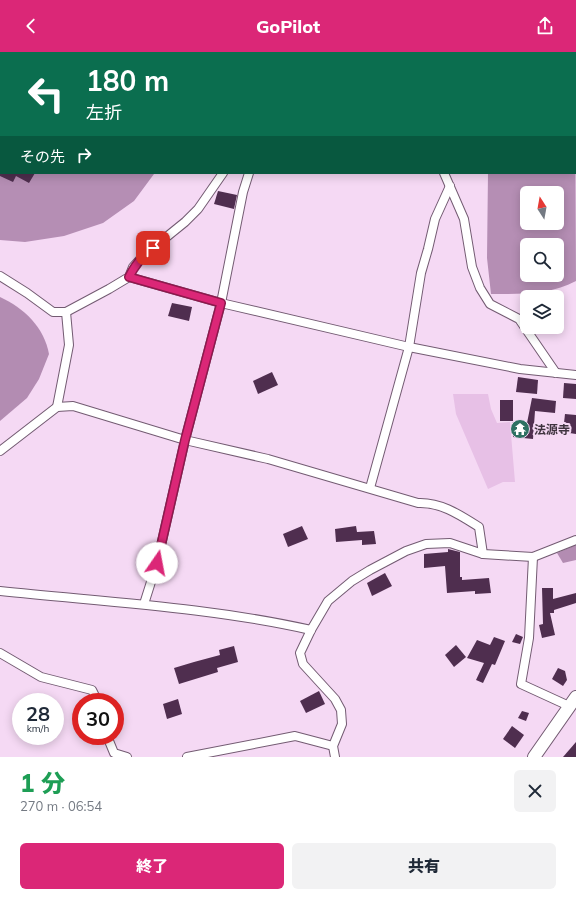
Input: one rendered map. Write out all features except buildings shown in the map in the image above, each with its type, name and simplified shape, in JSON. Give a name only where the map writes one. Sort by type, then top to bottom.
[{"type":"main road","points":[[534,757],[573,701]]},
{"type":"street","points":[[0,276],[53,312],[66,312],[129,277],[134,267],[143,256],[185,222],[198,209],[222,174]]},
{"type":"street","points":[[144,604],[157,563],[185,440],[221,303],[243,192],[249,174]]},
{"type":"street","points":[[444,174],[464,218],[472,267],[480,288],[490,304],[519,318],[556,373]]},
{"type":"street","points":[[370,488],[409,347],[421,273],[435,219],[450,186]]},
{"type":"street","points":[[129,277],[221,303],[409,347],[520,369],[576,375]]},
{"type":"street","points":[[57,407],[70,345],[66,312]]},
{"type":"street","points":[[0,451],[57,407],[73,406],[185,440],[268,459],[418,503],[430,502],[456,512],[479,528],[483,554]]},
{"type":"street","points":[[335,757],[333,746],[342,724],[341,710],[335,699],[303,664],[300,653],[311,630],[328,601],[352,581],[370,570],[406,551],[426,544],[450,543],[483,554],[534,558],[576,540]]},
{"type":"street","points":[[534,558],[529,638],[521,684],[573,701]]},
{"type":"street","points":[[0,591],[144,604],[284,624],[311,630]]},
{"type":"street","points":[[0,653],[41,677],[92,690],[94,693]]},
{"type":"street","points":[[187,757],[295,736],[333,746]]},
{"type":"street","points":[[111,745],[114,753],[127,757]]},
{"type":"shaded area","points":[[0,174],[154,174],[134,201],[103,223],[64,236],[25,242],[0,240]]},
{"type":"shaded area","points":[[488,174],[575,174],[576,281],[566,286],[550,290],[520,290],[520,294],[491,294],[487,258]]},
{"type":"shaded area","points":[[0,297],[17,307],[32,320],[43,335],[49,354],[39,379],[27,398],[0,421]]},
{"type":"shaded area","points":[[453,394],[488,394],[491,409],[497,423],[510,422],[515,482],[503,482],[488,489],[456,414]]},
{"type":"shaded area","points":[[576,545],[576,560],[563,563],[557,553]]},
{"type":"place","name":"法源寺","points":[[520,429]]},
{"type":"route","points":[[153,248],[143,256],[134,267],[129,277],[221,303],[185,440],[157,563]]}]
